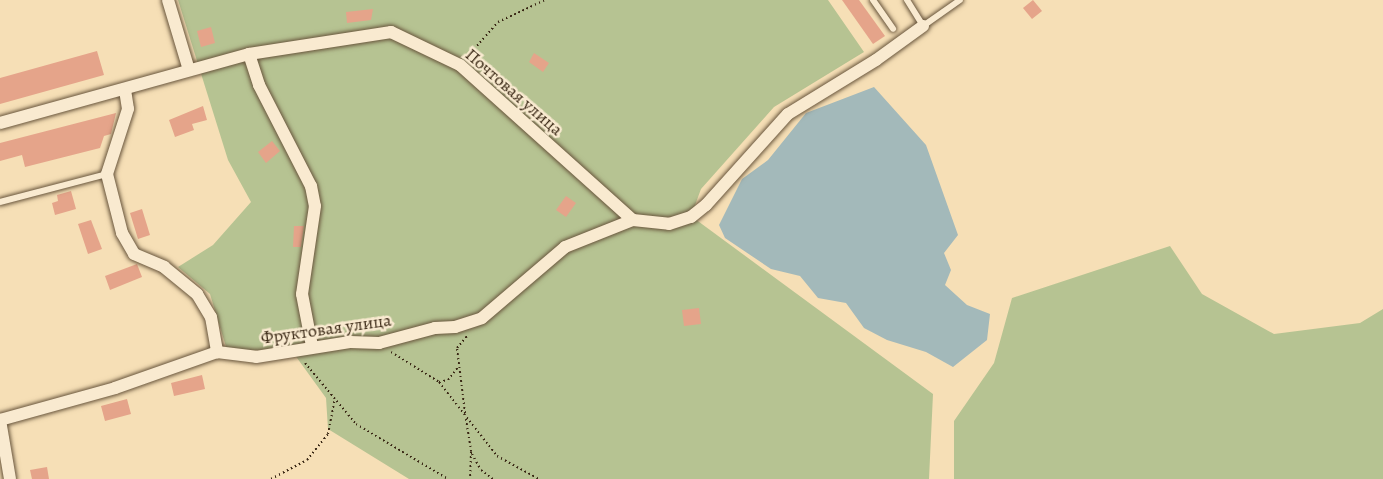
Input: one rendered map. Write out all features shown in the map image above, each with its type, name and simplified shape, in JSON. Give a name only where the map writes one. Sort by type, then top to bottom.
[{"type":"street","points":[[168,0],[189,70]]},
{"type":"street","points":[[633,220],[669,224],[691,217],[788,114],[923,26]]},
{"type":"street","name":"Почтовая улица","points":[[0,123],[249,54],[391,32],[460,65],[633,220]]},
{"type":"street","points":[[249,54],[259,85],[311,186],[315,206],[302,294],[312,346]]},
{"type":"street","points":[[125,90],[128,109],[107,174],[122,234],[134,254],[164,267],[197,294],[211,317],[217,352]]},
{"type":"street","name":"Фруктовая улица","points":[[10,479],[0,420],[115,388],[217,352],[256,357],[312,346],[379,343],[435,328],[455,327],[482,318],[565,247],[633,220]]},
{"type":"lane","points":[[873,0],[893,29]]},
{"type":"lane","points":[[907,0],[923,26],[960,0]]},
{"type":"lane","points":[[0,202],[107,174]]},
{"type":"path","points":[[460,65],[498,22],[545,0]]},
{"type":"path","points":[[470,479],[471,452],[457,348],[482,318]]},
{"type":"path","points":[[379,343],[439,382],[497,456],[539,479]]},
{"type":"path","points":[[292,351],[316,372],[334,399],[356,424],[448,479]]},
{"type":"path","points":[[439,382],[448,380],[459,366]]},
{"type":"path","points":[[271,479],[307,460],[327,434],[334,399]]},
{"type":"path","points":[[471,452],[481,470],[493,479]]},
{"type":"green space","points":[[178,0],[828,0],[864,52],[774,107],[701,189],[691,216],[933,394],[929,479],[409,479],[328,429],[326,398],[292,351],[227,350],[210,294],[178,267],[213,245],[251,202],[228,160]]},
{"type":"green space","points":[[1170,246],[1202,294],[1274,334],[1360,323],[1383,309],[1383,479],[954,479],[954,421],[994,363],[1012,298]]},
{"type":"shaded area","points":[[874,87],[926,145],[958,235],[944,253],[951,270],[945,285],[967,305],[990,314],[987,340],[953,367],[926,352],[887,340],[864,328],[846,303],[818,298],[800,276],[771,269],[725,238],[719,225],[742,179],[768,160],[806,113]]},
{"type":"building","points":[[842,0],[859,0],[885,36],[873,44]]},
{"type":"building","points":[[1033,0],[1042,11],[1032,19],[1023,8]]},
{"type":"building","points":[[373,9],[371,20],[347,23],[346,12]]},
{"type":"building","points":[[211,27],[215,43],[201,47],[197,31]]},
{"type":"building","points":[[97,51],[104,75],[0,104],[0,78]]},
{"type":"building","points":[[534,53],[549,63],[543,72],[529,62]]},
{"type":"building","points":[[203,106],[207,120],[192,124],[194,130],[175,137],[169,120]]},
{"type":"building","points":[[116,113],[111,134],[104,136],[100,148],[25,167],[22,155],[0,161],[0,143]]},
{"type":"building","points":[[272,141],[280,151],[266,163],[258,152]]},
{"type":"building","points":[[71,191],[76,209],[55,215],[52,203],[58,201],[57,195]]},
{"type":"building","points":[[566,196],[576,203],[566,217],[556,210]]},
{"type":"building","points":[[142,209],[150,235],[138,239],[130,213]]},
{"type":"building","points":[[91,220],[102,249],[88,254],[78,224]]},
{"type":"building","points":[[294,226],[304,226],[301,247],[293,247]]},
{"type":"building","points":[[137,264],[142,277],[110,290],[105,276]]},
{"type":"building","points":[[699,308],[701,324],[684,326],[682,310]]},
{"type":"building","points":[[202,375],[205,389],[174,396],[171,383]]},
{"type":"building","points":[[127,399],[131,414],[105,421],[101,406]]},
{"type":"building","points":[[47,467],[49,479],[32,479],[30,470]]}]
